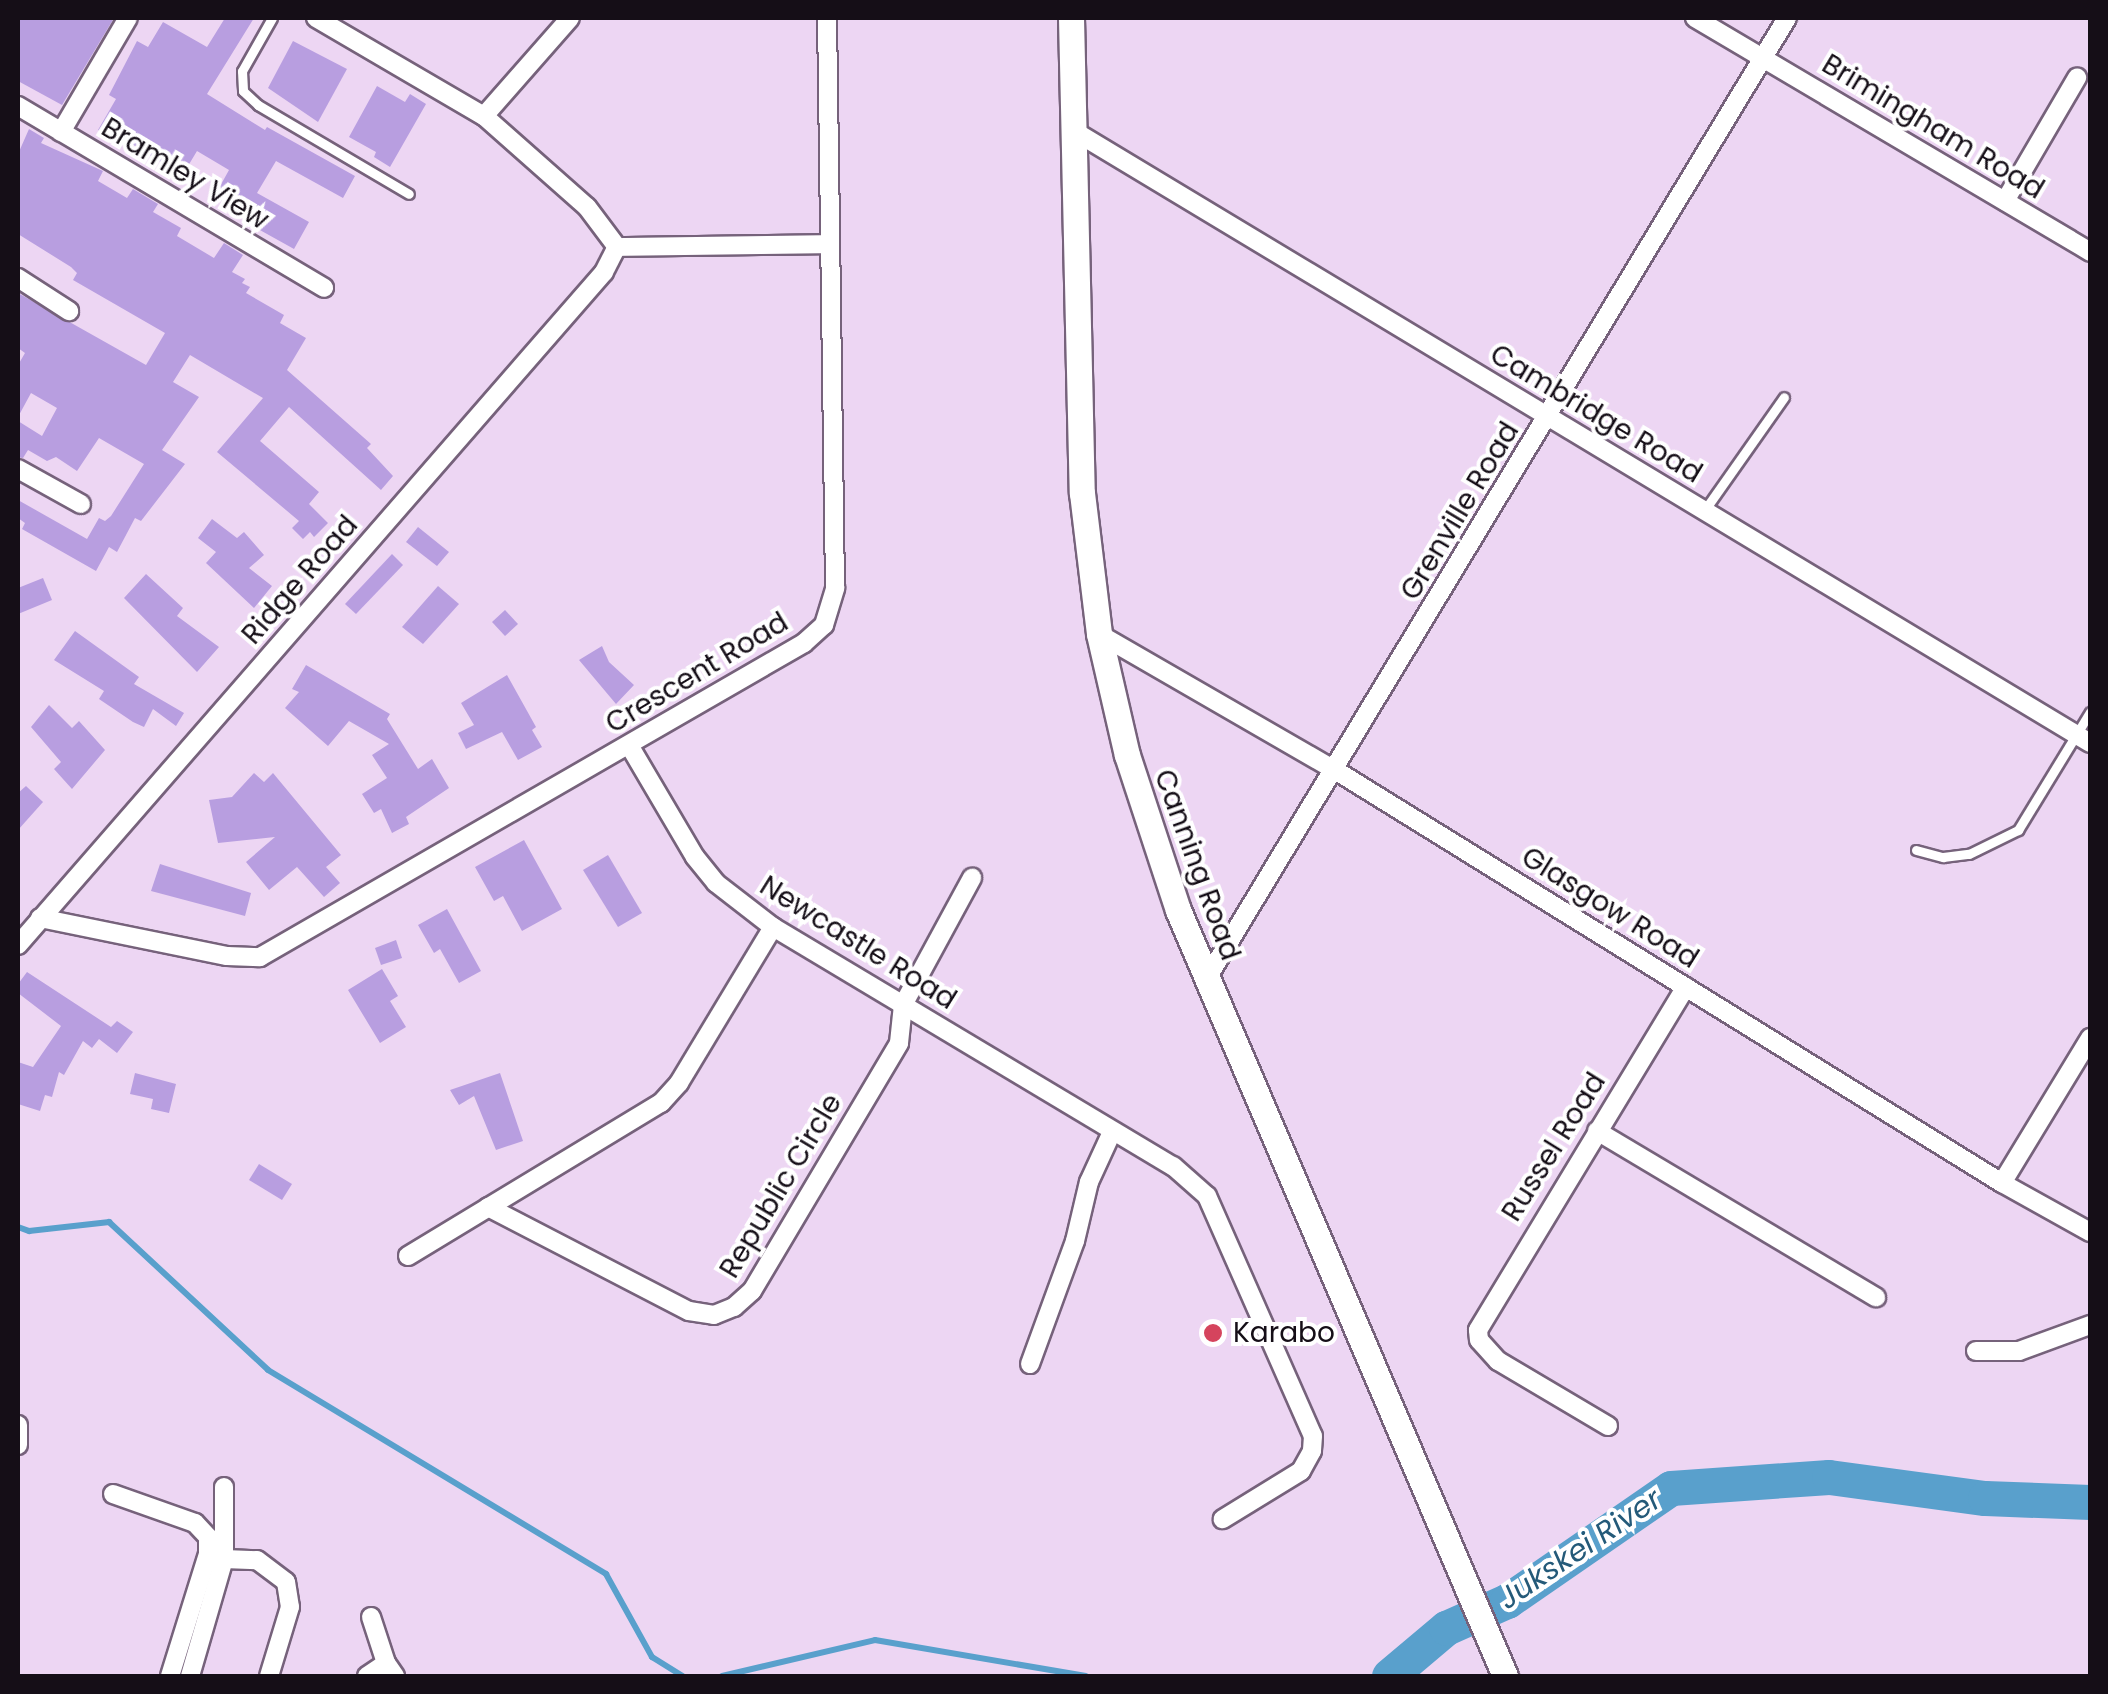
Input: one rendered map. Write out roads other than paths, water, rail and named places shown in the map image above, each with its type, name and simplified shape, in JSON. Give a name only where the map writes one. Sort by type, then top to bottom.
[{"type":"main road","name":"Canning Road","points":[[1071,18],[1082,493],[1099,634],[1142,812],[1206,980],[1501,1666]]},
{"type":"street","points":[[61,132],[128,18]]},
{"type":"street","points":[[316,18],[484,116],[587,208],[617,247],[829,244]]},
{"type":"street","points":[[484,116],[570,18]]},
{"type":"street","name":"Crescent Road","points":[[40,918],[227,956],[260,957],[804,644],[830,614],[835,588],[827,18]]},
{"type":"street","name":"Brimingham Road","points":[[1695,18],[2090,252]]},
{"type":"street","name":"Grenville Road","points":[[1206,980],[1787,18]]},
{"type":"street","points":[[2004,201],[2077,78]]},
{"type":"street","name":"Bramley View","points":[[18,106],[324,288]]},
{"type":"street","name":"Cambridge Road","points":[[1074,131],[2084,738]]},
{"type":"street","name":"Ridge Road","points":[[18,945],[604,272],[617,247]]},
{"type":"street","points":[[18,278],[69,311]]},
{"type":"street","points":[[18,468],[81,504]]},
{"type":"street","name":"Glasgow Road","points":[[1099,634],[1335,770],[2002,1184],[2089,1229]]},
{"type":"street","name":"Newcastle Road","points":[[629,746],[704,872],[773,927],[1174,1166],[1207,1196],[1309,1422],[1312,1450],[1301,1471],[1224,1519]]},
{"type":"street","points":[[902,1004],[972,878]]},
{"type":"street","points":[[408,1256],[671,1094],[773,927]]},
{"type":"street","name":"Russel Road","points":[[1608,1426],[1498,1360],[1479,1340],[1486,1310],[1686,987]]},
{"type":"street","name":"Republic Circle","points":[[488,1207],[689,1311],[714,1314],[734,1308],[752,1291],[899,1043],[902,1004]]},
{"type":"street","points":[[2002,1184],[2090,1038]]},
{"type":"street","points":[[1596,1131],[1876,1297]]},
{"type":"street","points":[[1030,1364],[1076,1241],[1089,1182],[1112,1132]]},
{"type":"street","points":[[1976,1351],[2019,1352],[2090,1325]]},
{"type":"street","points":[[18,1425],[18,1446]]},
{"type":"street","points":[[190,1676],[224,1559],[224,1487]]},
{"type":"street","points":[[113,1494],[195,1523],[208,1537],[208,1554],[170,1676]]},
{"type":"street","points":[[224,1559],[257,1560],[286,1582],[290,1606],[269,1676]]},
{"type":"street","points":[[367,1676],[391,1670],[371,1617]]},
{"type":"lane","points":[[272,18],[242,71],[243,90],[258,105],[409,194]]},
{"type":"lane","points":[[1704,511],[1784,396]]},
{"type":"lane","points":[[1916,850],[1943,856],[1969,854],[2018,830],[2084,738],[2090,712]]},
{"type":"waterway","points":[[18,1227],[29,1231],[109,1222],[268,1370],[606,1574],[652,1657],[683,1676]]},
{"type":"waterway","name":"Jukskei River","points":[[1389,1676],[1446,1628],[1507,1601],[1671,1488],[1829,1477],[1985,1498],[2090,1502]]},
{"type":"waterway","points":[[722,1676],[875,1640],[1086,1676]]},
{"type":"place","name":"Karabo","points":[[1213,1333]]}]
